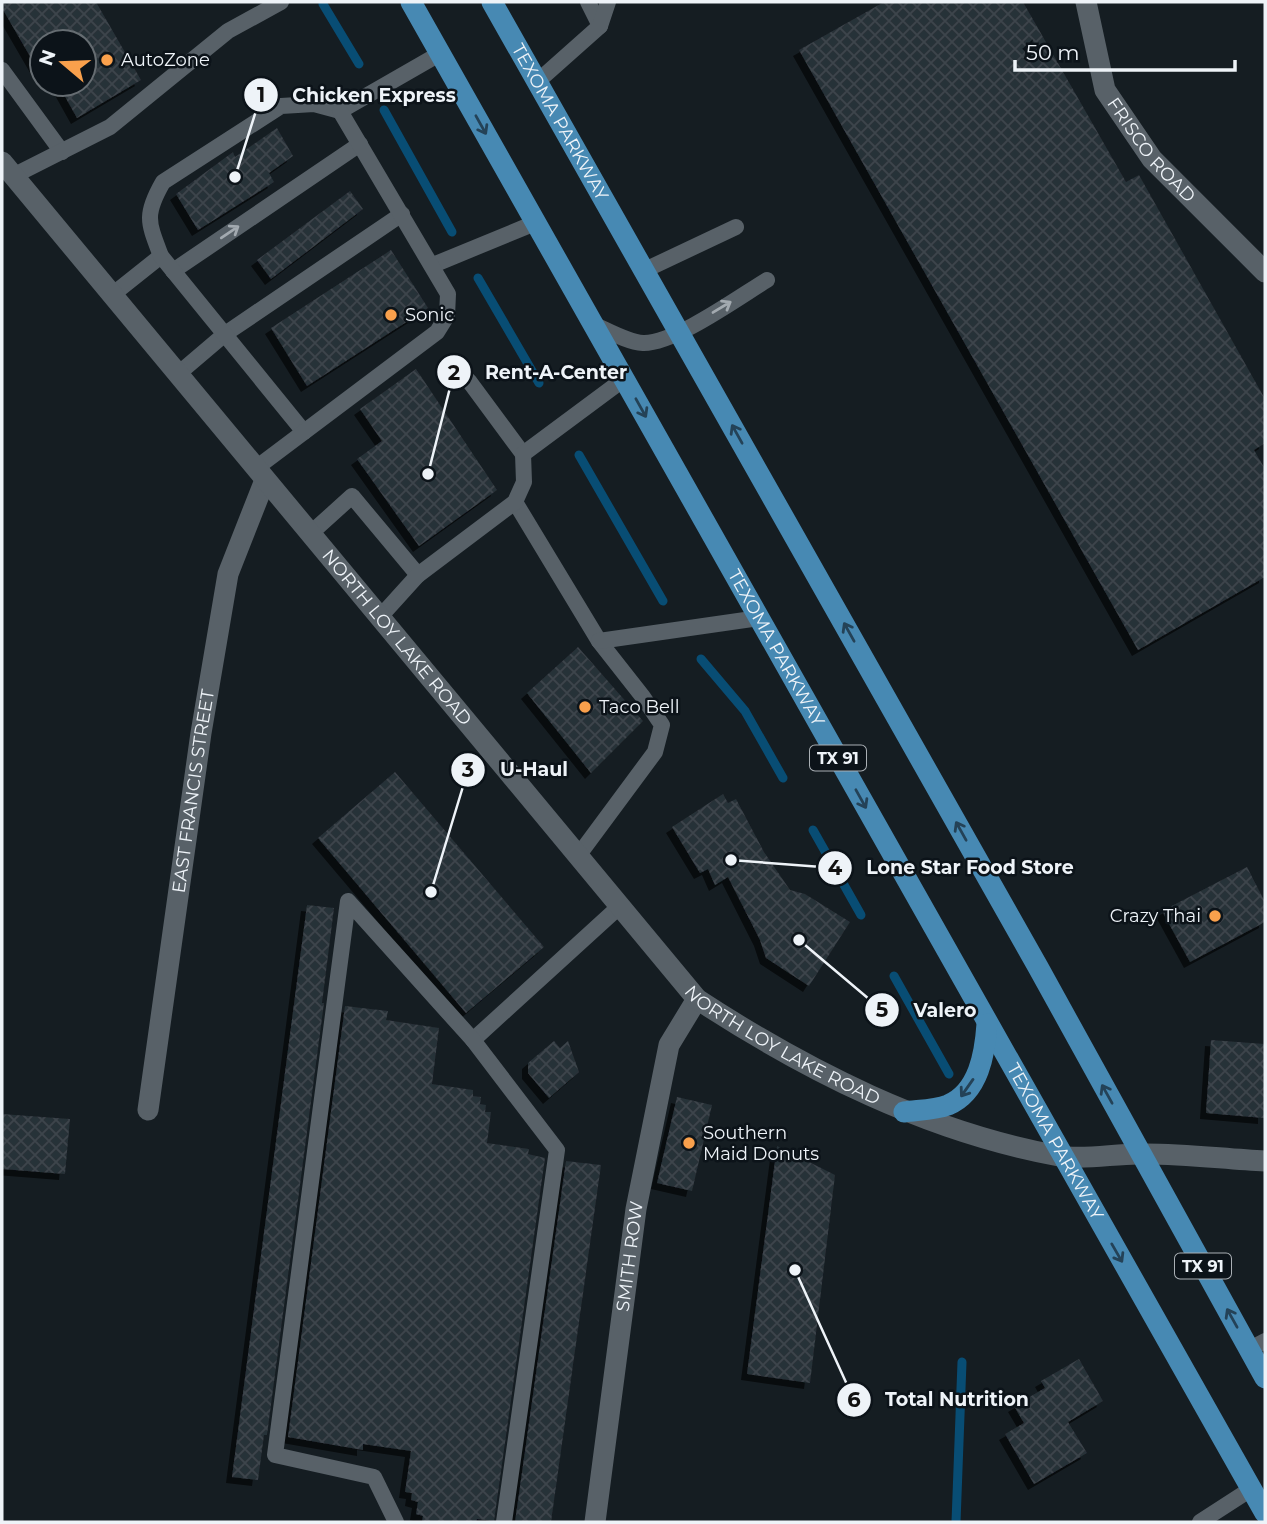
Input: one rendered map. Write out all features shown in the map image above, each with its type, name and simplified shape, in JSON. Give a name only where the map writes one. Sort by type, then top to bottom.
[{"type":"main road","name":"TEXOMA PARKWAY","points":[[411,2],[1265,1513]]},
{"type":"main road","name":"TEXOMA PARKWAY","points":[[492,2],[1038,967],[1140,1153],[1257,1345],[1265,1378]]},
{"type":"main road","points":[[904,1112],[946,1106],[959,1099],[979,1068],[985,1051],[988,1024]]},
{"type":"street","name":"FRISCO ROAD","points":[[1086,2],[1105,90],[1152,159],[1265,272]]},
{"type":"street","name":"NORTH LOY LAKE ROAD","points":[[7,169],[696,999],[757,1038],[904,1112],[981,1137],[1062,1156],[1140,1153],[1265,1161]]},
{"type":"street","name":"EAST FRANCIS STREET","points":[[148,1110],[201,733],[228,574],[261,474]]},
{"type":"street","name":"SMITH ROW","points":[[595,1522],[636,1209],[669,1045],[696,999]]},
{"type":"lane","points":[[7,169],[62,152],[110,127],[228,31],[281,2]]},
{"type":"lane","points":[[588,2],[600,26]]},
{"type":"lane","points":[[537,82],[600,26],[608,2]]},
{"type":"lane","points":[[340,111],[441,53]]},
{"type":"lane","points":[[2,70],[62,152]]},
{"type":"lane","points":[[261,474],[304,432],[437,331],[447,316],[448,294],[433,265],[340,111],[314,104],[281,106],[163,182],[152,201],[149,224],[161,256],[304,432]]},
{"type":"lane","points":[[173,271],[360,144]]},
{"type":"lane","points":[[178,374],[225,334],[402,214]]},
{"type":"lane","points":[[433,265],[535,223]]},
{"type":"lane","points":[[645,270],[736,227]]},
{"type":"lane","points":[[112,295],[161,256]]},
{"type":"lane","points":[[593,324],[639,343],[654,342],[680,332],[767,280]]},
{"type":"lane","points":[[523,454],[624,379]]},
{"type":"lane","points":[[380,617],[418,575],[515,502],[524,481],[523,454],[469,381]]},
{"type":"lane","points":[[311,533],[352,496],[418,575]]},
{"type":"lane","points":[[515,502],[599,641],[662,725],[655,752],[578,856]]},
{"type":"lane","points":[[599,641],[759,618]]},
{"type":"lane","points":[[396,1522],[374,1477],[275,1455],[348,901],[472,1040],[558,1150],[504,1522]]},
{"type":"lane","points":[[472,1040],[620,905]]},
{"type":"lane","points":[[1200,1522],[1251,1489]]},
{"type":"building","name":"AutoZone","points":[[2,2],[96,2],[141,80],[77,118],[66,98],[98,98],[98,28],[28,28],[28,53],[2,8]]},
{"type":"building","points":[[884,2],[1023,2],[1126,182],[1139,175],[1265,399],[1265,443],[1254,450],[1265,469],[1265,577],[1138,650],[799,50]]},
{"type":"building","points":[[277,128],[293,156],[269,173],[274,182],[198,230],[176,194],[233,152],[235,157]]},
{"type":"building","points":[[350,191],[363,209],[271,279],[257,260]]},
{"type":"building","name":"Sonic","points":[[391,250],[428,308],[307,386],[271,328]]},
{"type":"building","points":[[416,369],[497,490],[419,546],[357,459],[382,441],[360,409]]},
{"type":"building","name":"Taco Bell","points":[[578,647],[643,721],[591,773],[527,693]]},
{"type":"building","points":[[395,772],[544,947],[466,1013],[318,838]]},
{"type":"building","points":[[723,794],[728,803],[736,799],[764,852],[790,890],[805,894],[850,922],[809,986],[766,958],[760,940],[728,877],[715,885],[708,869],[700,873],[672,827]]},
{"type":"building","name":"Crazy Thai","points":[[1247,867],[1265,902],[1265,922],[1190,962],[1162,911]]},
{"type":"building","points":[[307,905],[334,908],[267,1435],[264,1435],[258,1480],[232,1477]]},
{"type":"building","points":[[345,1006],[388,1011],[386,1020],[439,1028],[432,1084],[473,1090],[473,1096],[481,1097],[480,1104],[486,1105],[485,1112],[491,1112],[487,1143],[529,1149],[528,1154],[545,1158],[494,1521],[477,1519],[476,1522],[422,1522],[423,1516],[416,1514],[418,1502],[411,1500],[412,1493],[405,1492],[411,1451],[363,1444],[363,1450],[288,1437]]},
{"type":"building","points":[[1211,1040],[1265,1044],[1264,1118],[1206,1113]]},
{"type":"building","points":[[554,1041],[560,1048],[568,1041],[579,1072],[549,1098],[528,1073],[528,1063]]},
{"type":"building","points":[[677,1097],[712,1105],[692,1191],[657,1183]]},
{"type":"building","points":[[2,1114],[70,1119],[65,1174],[2,1169]]},
{"type":"building","points":[[777,1146],[835,1175],[810,1383],[747,1374]]},
{"type":"building","points":[[566,1161],[601,1165],[551,1522],[515,1522]]},
{"type":"building","points":[[1079,1359],[1103,1401],[1068,1422],[1087,1453],[1034,1484],[1005,1434],[1024,1423],[1014,1406],[1045,1388],[1041,1381]]},
{"type":"waterway","points":[[323,4],[359,64]]},
{"type":"waterway","points":[[384,110],[452,232]]},
{"type":"waterway","points":[[478,278],[539,383]]},
{"type":"waterway","points":[[579,455],[663,601]]},
{"type":"waterway","points":[[701,659],[745,711],[783,778]]},
{"type":"waterway","points":[[813,830],[861,915]]},
{"type":"waterway","points":[[894,976],[949,1074]]},
{"type":"waterway","points":[[956,1522],[962,1362]]},
{"type":"place","name":"AutoZone","points":[[107,60]]},
{"type":"place","name":"Chicken Express","points":[[235,177]]},
{"type":"place","name":"Sonic","points":[[391,315]]},
{"type":"place","name":"Rent-A-Center","points":[[428,474]]},
{"type":"place","name":"Taco Bell","points":[[585,707]]},
{"type":"place","name":"Lone Star Food Store","points":[[731,860]]},
{"type":"place","name":"U-Haul","points":[[431,892]]},
{"type":"place","name":"Crazy Thai","points":[[1215,916]]},
{"type":"place","name":"Valero","points":[[799,940]]},
{"type":"place","name":"Southern Maid Donuts","points":[[689,1143]]},
{"type":"place","name":"Total Nutrition","points":[[795,1270]]}]
